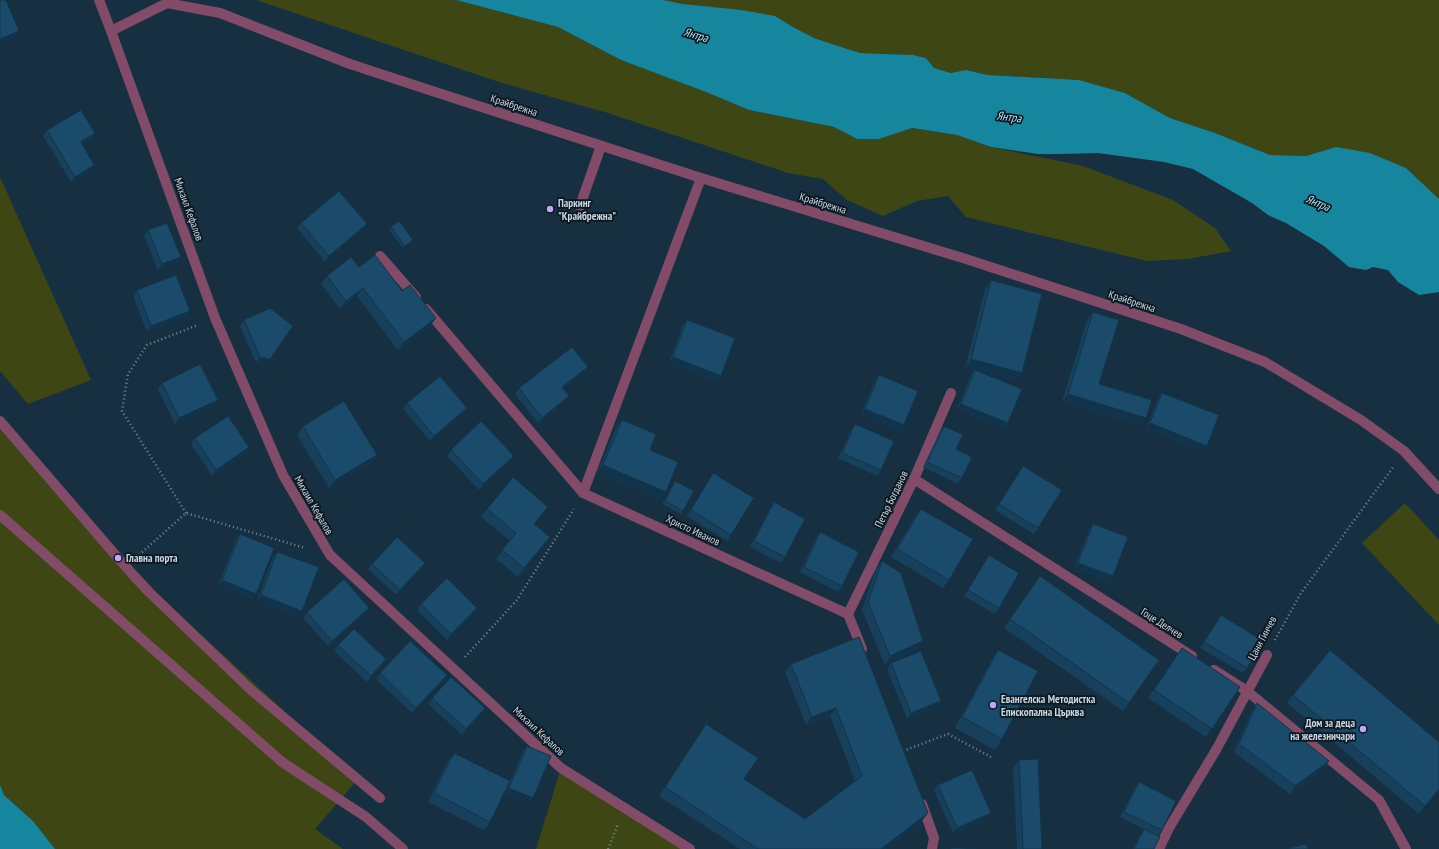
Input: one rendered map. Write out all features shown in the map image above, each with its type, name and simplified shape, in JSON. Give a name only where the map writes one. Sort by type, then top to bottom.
[{"type":"street","name":"Михаил Кефалов","points":[[99,0],[215,318],[283,475],[330,555],[562,768],[690,849]]},
{"type":"street","points":[[111,30],[168,1]]},
{"type":"street","name":"Крайбрежна","points":[[168,1],[220,13],[350,64],[701,178],[966,260],[1188,332],[1265,362],[1361,420],[1404,451],[1439,489]]},
{"type":"street","points":[[580,206],[601,146]]},
{"type":"street","points":[[584,493],[701,178]]},
{"type":"street","name":"Христо Иванов","points":[[380,256],[584,493],[848,614]]},
{"type":"street","name":"Петър Богданов","points":[[848,614],[914,479],[952,393]]},
{"type":"street","points":[[0,421],[148,592],[251,690],[380,798]]},
{"type":"street","name":"Гоце Делчев","points":[[914,479],[1247,691],[1379,800],[1406,849]]},
{"type":"street","points":[[0,515],[282,762],[366,817],[403,849]]},
{"type":"street","points":[[848,614],[865,657]]},
{"type":"street","name":"Цани Гинчев","points":[[1159,849],[1169,828],[1216,750],[1267,655]]},
{"type":"street","points":[[918,795],[934,838],[932,849]]},
{"type":"path","points":[[215,318],[147,345],[128,374],[122,411],[186,513],[330,555]]},
{"type":"path","name":"Цани Гинчев","points":[[1267,655],[1301,593],[1404,451]]},
{"type":"path","points":[[454,670],[517,600],[584,493]]},
{"type":"path","points":[[134,560],[186,513]]},
{"type":"path","points":[[902,751],[948,734],[991,757]]},
{"type":"path","points":[[608,849],[617,824],[642,819]]},
{"type":"green space","points":[[256,0],[456,0],[558,27],[621,60],[749,110],[834,127],[857,139],[879,139],[911,128],[957,135],[991,147],[1083,166],[1173,200],[1215,228],[1231,251],[1188,259],[1147,261],[966,217],[948,196],[917,201],[883,216],[847,200],[823,179],[788,173],[608,113],[502,83]]},
{"type":"green space","points":[[663,0],[1439,0],[1439,199],[1406,168],[1336,147],[1306,156],[1270,155],[1215,133],[1170,118],[1125,93],[1079,80],[988,75],[966,70],[951,73],[934,68],[926,58],[913,55],[860,53],[835,45],[814,38],[775,16]]},
{"type":"green space","points":[[0,177],[91,380],[28,404],[0,371]]},
{"type":"green space","points":[[0,419],[156,593],[358,779],[315,829],[343,849],[55,849],[33,821],[4,795],[0,785]]},
{"type":"green space","points":[[1405,503],[1439,540],[1439,625],[1362,543]]},
{"type":"green space","points":[[561,768],[690,849],[536,849]]},
{"type":"water","name":"Янтра","points":[[456,0],[663,0],[683,4],[741,10],[775,16],[814,38],[860,53],[913,55],[926,58],[934,68],[951,73],[966,70],[988,75],[1079,80],[1125,93],[1170,118],[1215,133],[1270,155],[1306,156],[1336,147],[1370,153],[1406,168],[1439,199],[1439,292],[1419,295],[1398,282],[1388,270],[1373,267],[1366,270],[1349,267],[1324,246],[1286,223],[1268,215],[1252,203],[1193,169],[1164,162],[1098,153],[1038,154],[991,147],[957,135],[912,128],[879,139],[857,139],[834,127],[749,110],[621,60],[558,27]]},
{"type":"water","points":[[0,785],[4,795],[33,821],[55,849],[0,849]]},
{"type":"building","points":[[0,0],[6,0],[19,31],[0,39]]},
{"type":"building","points":[[81,110],[95,133],[81,142],[94,165],[75,177],[47,130]]},
{"type":"building","points":[[339,191],[367,224],[329,256],[301,223]]},
{"type":"building","points":[[399,221],[413,240],[405,246],[391,227]]},
{"type":"building","points":[[167,223],[181,257],[162,264],[148,230]]},
{"type":"building","points":[[375,255],[402,291],[410,285],[436,318],[404,342],[363,288],[346,301],[327,276],[351,257],[359,267]]},
{"type":"building","points":[[176,275],[190,311],[151,326],[137,290]]},
{"type":"building","points":[[991,280],[1042,294],[1022,373],[971,359]]},
{"type":"building","points":[[270,308],[293,326],[270,359],[260,357],[244,320]]},
{"type":"building","points":[[1093,312],[1119,320],[1099,384],[1152,400],[1146,418],[1068,394]]},
{"type":"building","points":[[687,320],[735,338],[721,376],[673,357]]},
{"type":"building","points":[[572,347],[588,367],[562,387],[569,396],[542,418],[519,388]]},
{"type":"building","points":[[200,364],[218,400],[179,418],[162,383]]},
{"type":"building","points":[[975,370],[1022,389],[1008,423],[961,404]]},
{"type":"building","points":[[879,375],[918,391],[904,425],[865,409]]},
{"type":"building","points":[[440,376],[467,408],[434,436],[407,403]]},
{"type":"building","points":[[1162,393],[1219,415],[1207,446],[1150,423]]},
{"type":"building","points":[[344,401],[377,455],[335,480],[303,426]]},
{"type":"building","points":[[228,416],[249,447],[216,470],[195,438]]},
{"type":"building","points":[[622,420],[656,434],[650,450],[678,462],[666,492],[603,465]]},
{"type":"building","points":[[481,421],[514,456],[483,484],[451,450]]},
{"type":"building","points":[[855,424],[894,441],[881,470],[842,453]]},
{"type":"building","points":[[944,426],[963,435],[956,449],[972,457],[962,478],[927,462]]},
{"type":"building","points":[[1023,466],[1062,490],[1038,528],[999,504]]},
{"type":"building","points":[[713,473],[754,498],[731,535],[691,510]]},
{"type":"building","points":[[513,477],[548,507],[534,524],[550,537],[524,568],[502,550],[516,533],[487,509]]},
{"type":"building","points":[[675,481],[694,491],[683,511],[665,501]]},
{"type":"building","points":[[774,502],[805,519],[785,557],[754,541]]},
{"type":"building","points":[[921,509],[973,539],[949,580],[897,549]]},
{"type":"building","points":[[1093,524],[1128,537],[1113,576],[1078,563]]},
{"type":"building","points":[[820,532],[859,552],[842,586],[804,567]]},
{"type":"building","points":[[240,534],[274,548],[256,594],[222,580]]},
{"type":"building","points":[[397,537],[425,563],[400,590],[372,564]]},
{"type":"building","points":[[277,552],[319,567],[302,611],[261,595]]},
{"type":"building","points":[[989,555],[1019,573],[999,608],[968,590]]},
{"type":"building","points":[[882,561],[901,573],[923,641],[890,656],[868,602]]},
{"type":"building","points":[[1040,576],[1159,660],[1129,703],[1010,619]]},
{"type":"building","points":[[447,578],[477,608],[451,634],[421,604]]},
{"type":"building","points":[[344,579],[369,608],[332,641],[307,612]]},
{"type":"building","points":[[1221,615],[1263,641],[1247,668],[1204,642]]},
{"type":"building","points":[[354,629],[386,659],[371,676],[338,645]]},
{"type":"building","points":[[859,637],[928,813],[881,849],[758,849],[665,787],[706,724],[758,758],[744,779],[805,819],[862,776],[836,708],[812,717],[791,664]]},
{"type":"building","points":[[410,641],[447,675],[416,708],[380,673]]},
{"type":"building","points":[[1182,648],[1240,687],[1212,729],[1154,690]]},
{"type":"building","name":"Евангелска Методистка Епископална Църква","points":[[998,650],[1038,671],[1002,739],[962,717]]},
{"type":"building","name":"Дом за деца на железничари","points":[[1330,650],[1439,742],[1439,789],[1425,806],[1293,695]]},
{"type":"building","points":[[921,651],[941,701],[911,713],[891,663]]},
{"type":"building","points":[[451,677],[485,708],[466,729],[432,698]]},
{"type":"building","points":[[1257,703],[1329,761],[1295,786],[1239,744]]},
{"type":"building","points":[[527,746],[551,756],[533,798],[509,788]]},
{"type":"building","points":[[454,753],[510,781],[490,822],[434,793]]},
{"type":"building","points":[[1038,759],[1042,849],[1023,849],[1019,760]]},
{"type":"building","points":[[972,770],[991,813],[957,828],[938,785]]},
{"type":"building","points":[[1139,782],[1176,801],[1162,830],[1124,812]]},
{"type":"building","points":[[1144,829],[1160,837],[1154,849],[1134,849]]},
{"type":"building","points":[[1306,844],[1308,849],[1286,849]]},
{"type":"building","points":[[951,847],[976,849],[951,849]]},
{"type":"place","name":"Паркинг \"Крайбрежна\"","points":[[550,209]]},
{"type":"place","name":"Главна порта","points":[[118,558]]},
{"type":"place","name":"Евангелска Методистка Епископална Църква","points":[[993,705]]},
{"type":"place","name":"Дом за деца на железничари","points":[[1363,729]]}]
